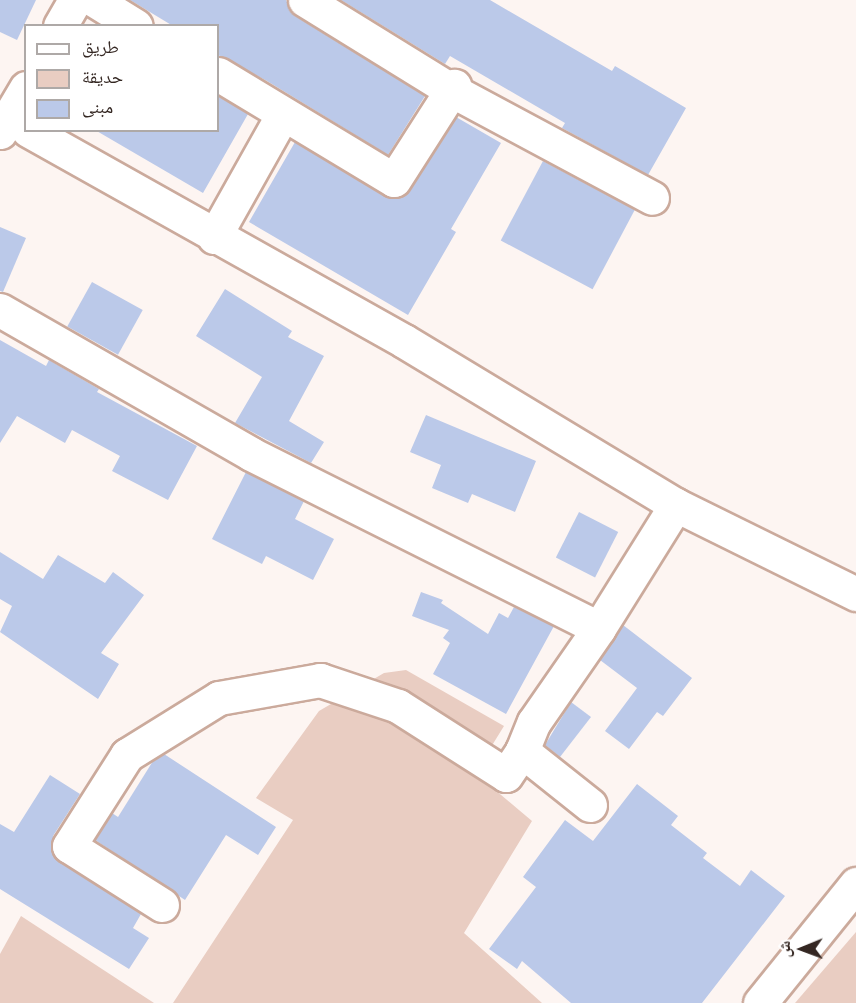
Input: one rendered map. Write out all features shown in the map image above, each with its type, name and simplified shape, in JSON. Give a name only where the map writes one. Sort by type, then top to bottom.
[{"type":"street","points":[[61,24],[75,0]]},
{"type":"street","points":[[94,0],[133,24]]},
{"type":"street","points":[[305,0],[453,88],[651,198]]},
{"type":"street","points":[[219,75],[394,180],[453,88]]},
{"type":"street","points":[[24,95],[15,128],[404,341],[676,505],[855,591]]},
{"type":"street","points":[[214,237],[283,114]]},
{"type":"street","points":[[0,310],[251,454],[599,628]]},
{"type":"street","points":[[162,905],[69,846],[127,755],[219,698],[320,680],[398,706],[506,775],[522,751],[534,722],[599,628],[676,505]]},
{"type":"street","points":[[522,751],[590,805]]},
{"type":"street","points":[[760,1003],[856,884]]},
{"type":"green space","points":[[406,670],[504,726],[475,773],[532,821],[464,933],[542,1003],[173,1003],[293,820],[256,798],[319,711],[384,673]]},
{"type":"green space","points":[[21,916],[154,1003],[0,1003],[0,954]]},
{"type":"green space","points":[[856,932],[856,1003],[795,1003]]},
{"type":"building","points":[[0,0],[36,0],[17,40],[0,32]]},
{"type":"building","points":[[130,0],[286,0],[295,16],[425,96],[388,155],[267,81],[219,56],[219,24],[170,24]]},
{"type":"building","points":[[341,0],[490,0],[612,71],[615,66],[686,108],[648,175],[562,128],[565,123],[450,56],[445,64]]},
{"type":"building","points":[[219,97],[248,114],[203,193],[98,132],[219,132]]},
{"type":"building","points":[[456,117],[501,143],[451,229],[456,232],[408,315],[249,222],[295,142],[394,199],[410,190]]},
{"type":"building","points":[[543,161],[635,210],[593,289],[501,240]]},
{"type":"building","points":[[0,227],[26,238],[3,292],[0,291]]},
{"type":"building","points":[[92,282],[143,310],[118,355],[67,327]]},
{"type":"building","points":[[225,289],[292,331],[288,337],[324,356],[289,421],[324,442],[311,463],[235,423],[262,377],[196,336]]},
{"type":"building","points":[[0,340],[46,366],[49,360],[99,389],[97,392],[197,446],[168,500],[112,471],[120,456],[72,430],[65,443],[17,416],[0,443]]},
{"type":"building","points":[[426,415],[536,461],[515,512],[472,494],[468,503],[432,488],[441,465],[410,452]]},
{"type":"building","points":[[246,472],[304,501],[295,519],[334,539],[313,580],[266,556],[262,564],[212,539]]},
{"type":"building","points":[[579,512],[618,532],[595,577],[556,557]]},
{"type":"building","points":[[0,552],[43,579],[58,555],[105,583],[113,572],[144,595],[101,653],[119,664],[98,699],[0,632],[12,606],[0,599]]},
{"type":"building","points":[[421,592],[443,600],[441,603],[488,634],[499,613],[508,618],[514,607],[554,626],[506,714],[433,674],[450,643],[443,638],[449,630],[412,616]]},
{"type":"building","points":[[623,625],[692,678],[663,716],[657,712],[629,749],[605,731],[637,688],[600,660]]},
{"type":"building","points":[[571,702],[591,717],[560,757],[545,745]]},
{"type":"building","points":[[164,754],[276,827],[258,855],[226,835],[185,900],[95,840],[112,813],[118,817],[153,761]]},
{"type":"building","points":[[50,775],[80,794],[53,836],[53,855],[141,914],[133,928],[149,938],[129,969],[0,889],[0,824],[14,832]]},
{"type":"building","points":[[637,784],[678,816],[671,825],[707,853],[703,858],[740,886],[751,870],[785,896],[702,1003],[571,1003],[522,961],[517,969],[489,949],[536,887],[523,877],[565,820],[593,841]]}]
